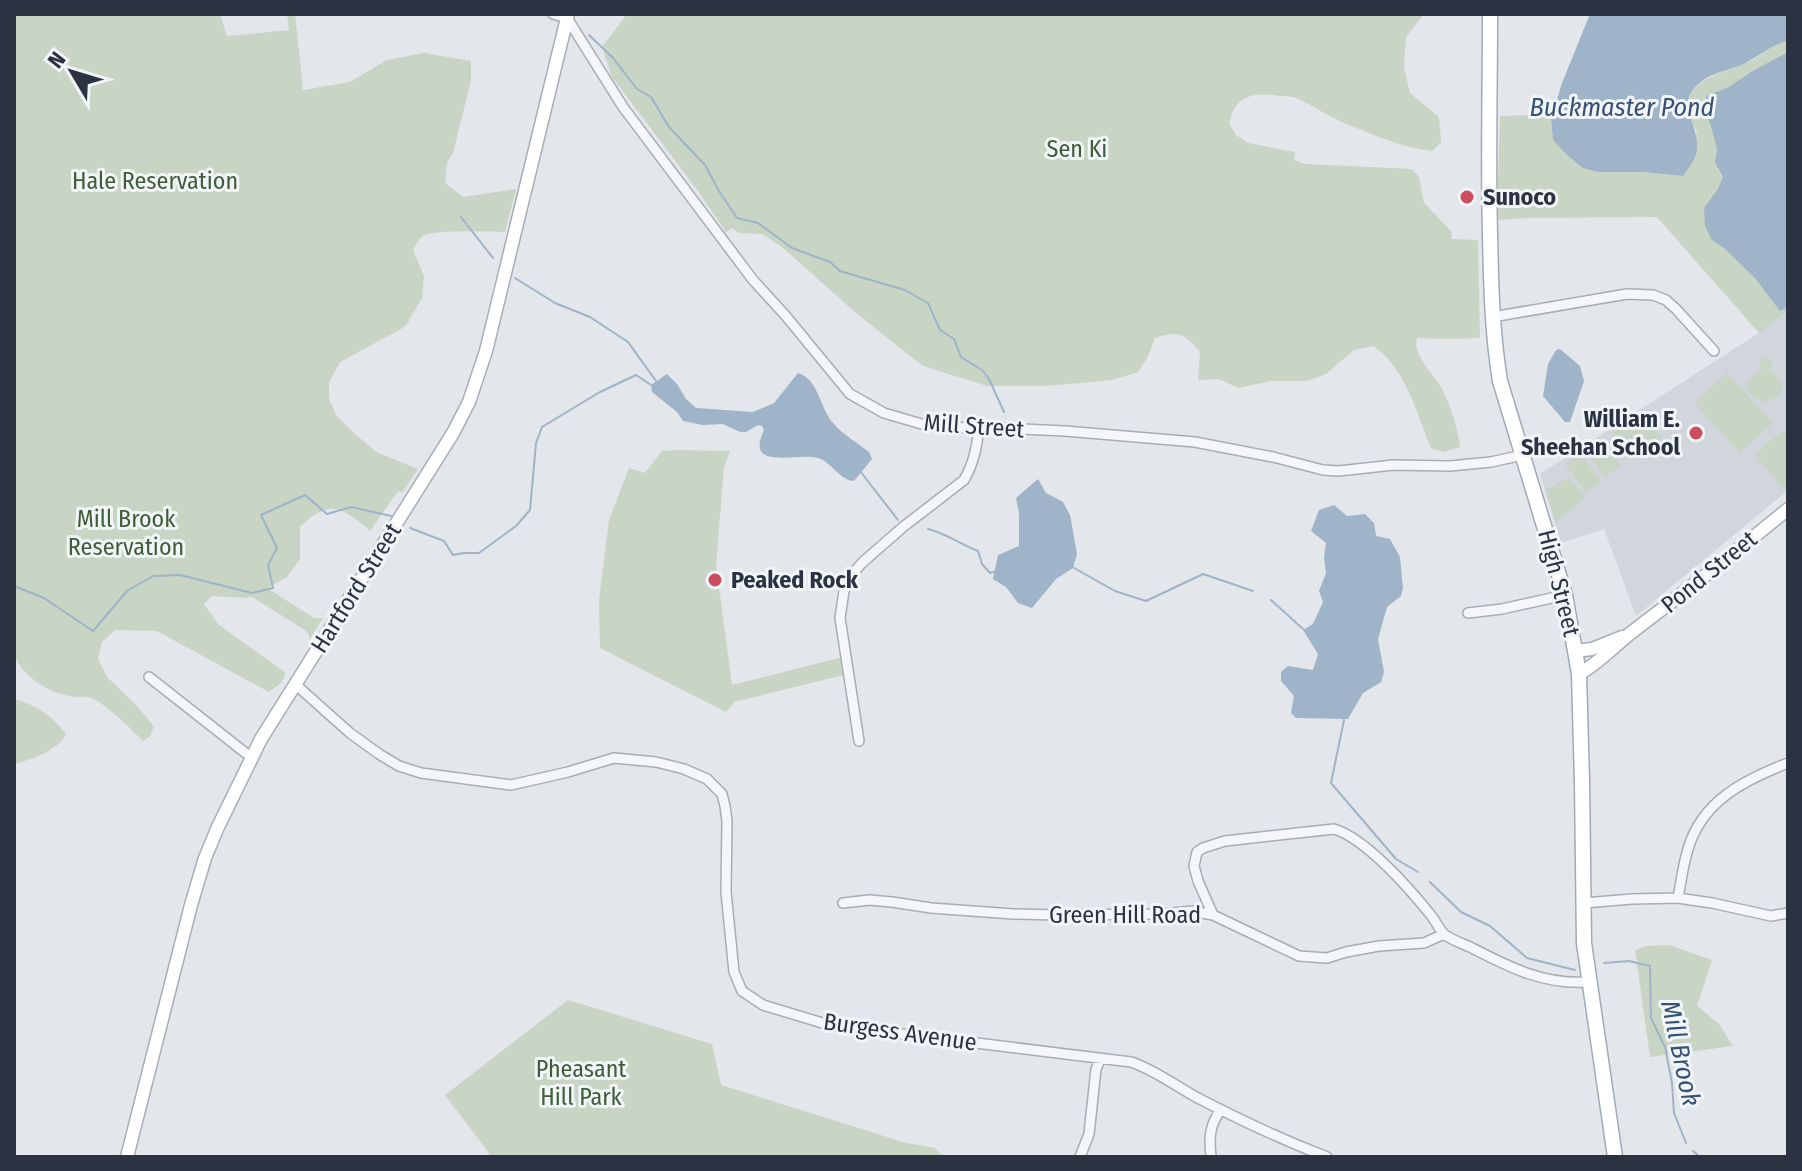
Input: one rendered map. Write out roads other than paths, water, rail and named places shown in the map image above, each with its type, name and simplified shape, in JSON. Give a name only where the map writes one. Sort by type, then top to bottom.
[{"type":"main road","name":"High Street","points":[[1490,14],[1488,158],[1492,317],[1500,381],[1565,595],[1579,674],[1584,943],[1615,1157]]},
{"type":"street","points":[[553,14],[568,16]]},
{"type":"street","name":"Mill Street","points":[[568,16],[623,107],[753,280],[850,394],[884,413],[925,425],[951,428],[1065,431],[1195,442],[1323,470],[1393,465],[1450,466],[1523,455]]},
{"type":"street","name":"Hartford Street","points":[[127,1157],[205,858],[252,758],[295,684],[439,457],[469,402],[486,351],[568,16]]},
{"type":"street","points":[[1492,317],[1627,294],[1653,295],[1666,300],[1676,309],[1714,351]]},
{"type":"street","points":[[859,741],[840,618],[844,591],[851,575],[863,562],[964,480],[971,469],[979,427]]},
{"type":"street","name":"Pond Street","points":[[1579,674],[1788,509]]},
{"type":"street","points":[[1468,613],[1565,595]]},
{"type":"street","name":"Pond Street","points":[[1575,651],[1592,649],[1629,635]]},
{"type":"street","points":[[149,677],[252,758]]},
{"type":"street","name":"Burgess Avenue","points":[[295,684],[350,733],[379,754],[399,766],[421,773],[511,785],[614,758],[656,762],[707,779],[722,794],[725,806],[726,892],[734,972],[742,991],[763,1005],[829,1025],[1131,1062],[1148,1067],[1221,1110],[1327,1157]]},
{"type":"street","points":[[1678,898],[1686,853],[1696,827],[1707,811],[1743,783],[1788,763]]},
{"type":"street","points":[[1213,915],[1194,866],[1197,852],[1225,841],[1334,829],[1357,840],[1383,864],[1418,899],[1444,934],[1542,980],[1589,982]]},
{"type":"street","points":[[1584,903],[1678,898],[1771,916],[1788,913]]},
{"type":"street","name":"Green Hill Road","points":[[843,903],[881,901],[1013,914],[1193,911],[1213,915],[1299,956],[1327,958],[1379,946],[1424,943],[1444,934]]},
{"type":"street","points":[[1080,1157],[1089,1134],[1096,1069],[1101,1058]]},
{"type":"street","points":[[1211,1157],[1211,1130],[1221,1110]]},
{"type":"water","name":"Buckmaster Pond","points":[[1590,14],[1788,14],[1788,41],[1744,64],[1708,77],[1696,86],[1688,102],[1697,152],[1683,176],[1598,172],[1583,168],[1553,140],[1551,119]]},
{"type":"water","points":[[1788,52],[1788,307],[1780,311],[1755,278],[1712,240],[1705,226],[1704,208],[1723,177],[1715,162],[1717,149],[1706,113],[1706,96],[1729,87]]},
{"type":"water","points":[[1560,349],[1580,366],[1584,381],[1570,422],[1565,422],[1543,396],[1548,364],[1556,350]]},
{"type":"water","points":[[798,373],[811,382],[834,424],[869,452],[872,459],[854,481],[844,478],[818,458],[767,456],[761,451],[762,426],[740,432],[723,424],[703,425],[683,421],[677,412],[652,392],[651,385],[667,374],[696,408],[753,412],[774,403]]},
{"type":"water","points":[[1038,479],[1046,493],[1063,502],[1070,515],[1077,554],[1073,568],[1056,579],[1032,608],[1018,603],[1006,587],[993,579],[998,555],[1019,546],[1016,498]]},
{"type":"water","points":[[1334,505],[1347,516],[1365,514],[1374,523],[1376,536],[1390,539],[1400,557],[1403,588],[1401,596],[1387,607],[1378,639],[1384,672],[1381,682],[1363,693],[1348,719],[1296,718],[1291,713],[1294,696],[1281,681],[1281,672],[1288,666],[1313,670],[1318,654],[1303,630],[1313,624],[1323,602],[1319,591],[1326,573],[1326,543],[1311,531],[1319,510]]},
{"type":"waterway","points":[[589,35],[613,58],[637,89],[651,97],[669,127],[705,165],[737,218],[758,223],[792,248],[830,262],[840,271],[905,290],[928,303],[940,330],[954,339],[961,357],[982,370],[989,379],[1004,412]]},
{"type":"waterway","points":[[461,217],[493,258]]},
{"type":"waterway","points":[[515,278],[555,303],[590,317],[628,342],[656,381]]},
{"type":"waterway","name":"Mill Brook","points":[[410,528],[444,541],[453,555],[479,553],[516,526],[530,510],[536,443],[542,427],[600,392],[636,375],[651,385]]},
{"type":"waterway","name":"Mill Brook","points":[[860,471],[898,520]]},
{"type":"waterway","name":"Mill Brook","points":[[14,586],[44,598],[93,631],[127,591],[153,576],[180,575],[252,593],[273,588],[268,565],[277,548],[261,515],[305,495],[327,514],[351,507],[391,516]]},
{"type":"waterway","name":"Mill Brook","points":[[928,529],[978,551],[982,564],[990,573],[997,571]]},
{"type":"waterway","name":"Mill Brook","points":[[1074,568],[1115,591],[1146,601],[1203,574],[1253,591]]},
{"type":"waterway","name":"Mill Brook","points":[[1271,600],[1303,629]]},
{"type":"waterway","name":"Mill Brook","points":[[1344,720],[1331,783],[1396,859],[1418,872]]},
{"type":"waterway","name":"Mill Brook","points":[[1430,882],[1461,912],[1490,926],[1527,958],[1575,970]]},
{"type":"waterway","name":"Mill Brook","points":[[1604,963],[1629,961],[1650,966],[1651,1018],[1665,1047],[1674,1113],[1686,1143]]},
{"type":"waterway","name":"Mill Brook","points":[[1693,1151],[1700,1157]]},
{"type":"place","name":"Sunoco","points":[[1467,197]]},
{"type":"place","name":"William E. Sheehan School","points":[[1696,433]]},
{"type":"place","name":"Peaked Rock","points":[[715,580]]},
{"type":"park label","name":"Sen Ki","points":[[1077,149]]},
{"type":"park label","name":"Hale Reservation","points":[[155,181]]},
{"type":"park label","name":"Mill Brook Reservation","points":[[126,533]]},
{"type":"park label","name":"Pheasant Hill Park","points":[[581,1083]]}]
